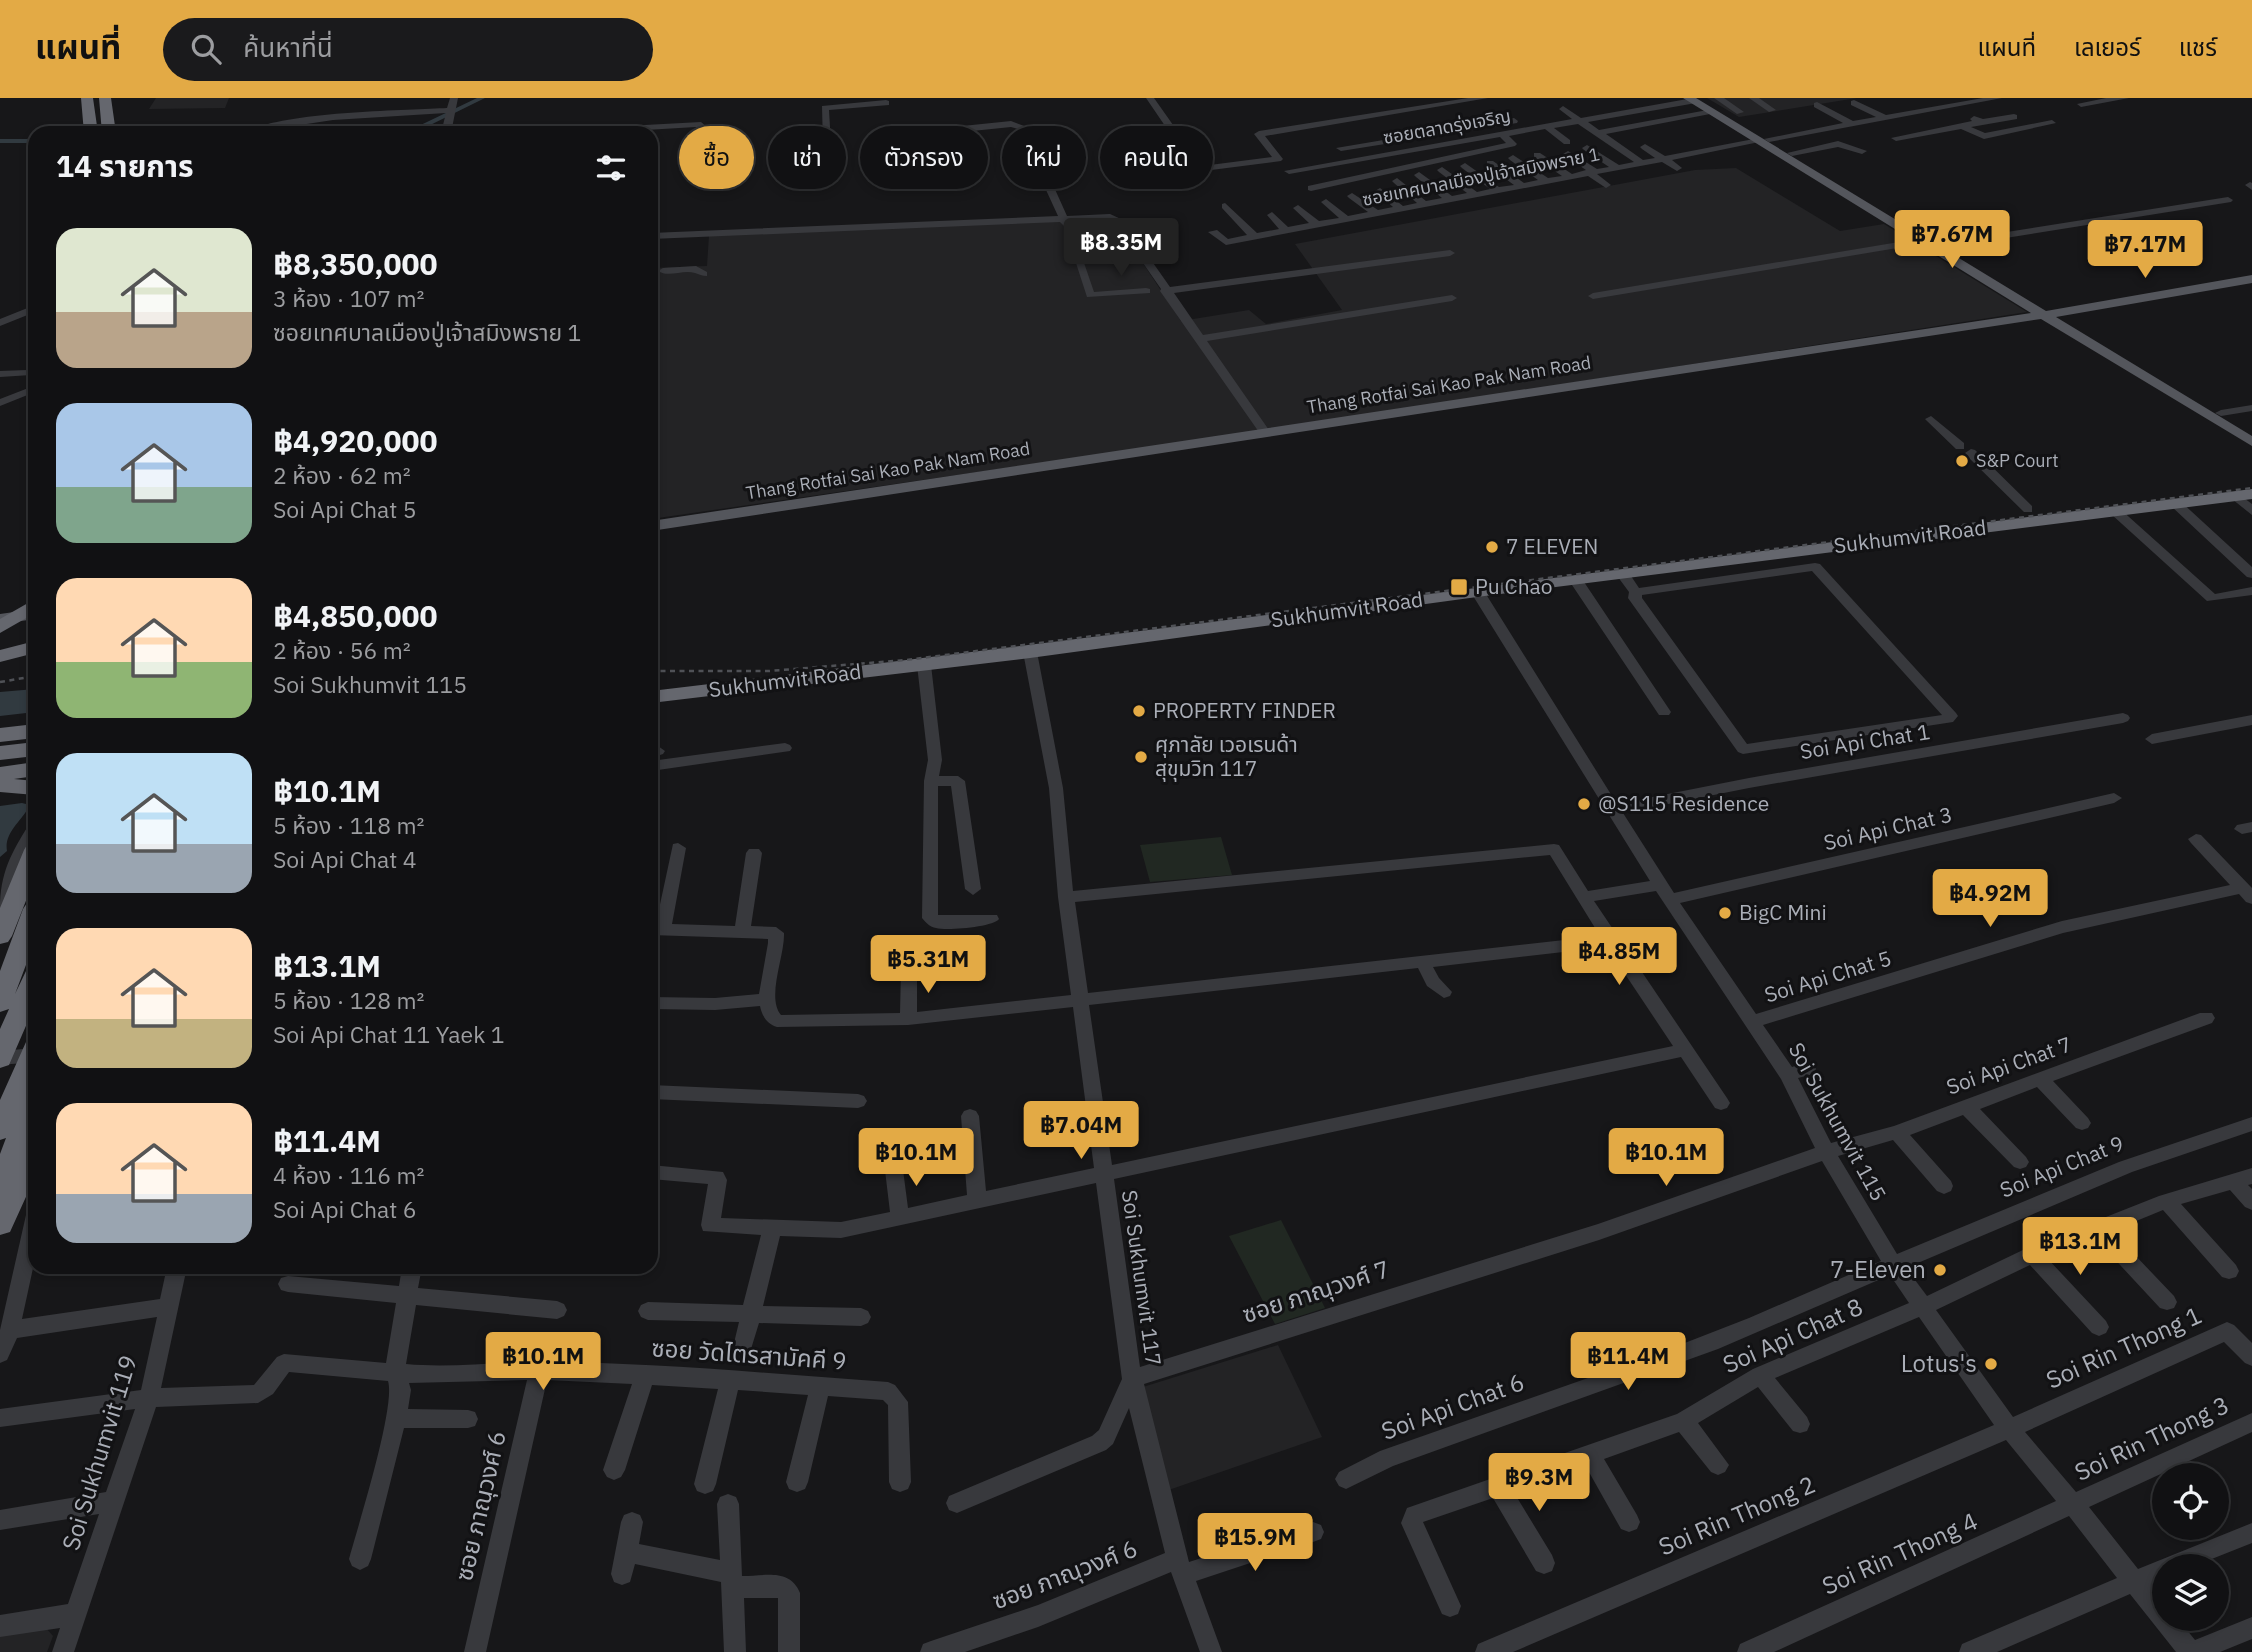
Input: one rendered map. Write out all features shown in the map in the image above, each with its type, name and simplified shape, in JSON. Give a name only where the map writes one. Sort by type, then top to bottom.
[{"type":"highway","points":[[87,98],[90,126]]},
{"type":"highway","points":[[104,98],[108,126]]},
{"type":"highway","name":"Sukhumvit Road","points":[[658,696],[798,673],[1729,553],[2028,509],[2252,481]]},
{"type":"highway","name":"Sukhumvit Road","points":[[658,682],[924,665],[1622,573],[1729,553],[2244,495]]},
{"type":"highway","points":[[0,627],[28,609]]},
{"type":"highway","points":[[0,634],[28,618]]},
{"type":"highway","points":[[0,634],[28,628]]},
{"type":"highway","points":[[0,644],[28,638]]},
{"type":"highway","points":[[0,656],[28,649]]},
{"type":"highway","points":[[0,734],[28,732]]},
{"type":"highway","points":[[0,753],[28,750]]},
{"type":"highway","points":[[0,765],[28,761]]},
{"type":"highway","points":[[0,774],[28,770]]},
{"type":"highway","points":[[0,780],[28,777]]},
{"type":"highway","points":[[0,785],[28,787]]},
{"type":"highway","points":[[0,935],[28,867]]},
{"type":"highway","points":[[0,1003],[28,928]]},
{"type":"highway","points":[[0,1058],[28,993]]},
{"type":"highway","points":[[0,1130],[28,1065]]},
{"type":"highway","points":[[0,1186],[28,1117]]},
{"type":"highway","points":[[0,1224],[28,1163]]},
{"type":"main road","points":[[1707,100],[1764,140],[1865,202],[1943,245],[2252,442]]},
{"type":"main road","points":[[1764,140],[1792,153],[1923,241],[2252,432]]},
{"type":"main road","name":"Thang Rotfai Sai Kao Pak Nam Road","points":[[658,525],[2049,314],[2252,279]]},
{"type":"main road","points":[[0,619],[28,615]]},
{"type":"street","points":[[448,126],[454,98]]},
{"type":"street","points":[[1150,98],[1170,126]]},
{"type":"street","points":[[1283,166],[1259,134],[1484,98]]},
{"type":"street","points":[[1753,98],[1772,110]]},
{"type":"street","name":"ซอยเทศบาลเมืองปู่เจ้าสมิงพราย 1","points":[[1213,232],[1224,242],[1378,215],[1400,208],[1485,192],[1519,189],[1542,181],[1569,180],[1591,172],[1639,162],[1998,98]]},
{"type":"street","points":[[2081,104],[2125,98]]},
{"type":"street","points":[[1598,132],[1671,118],[1707,100],[1740,112]]},
{"type":"street","name":"ซอยตลาดรุ่งเจริญ","points":[[1213,168],[1283,166],[1353,159],[1707,100]]},
{"type":"street","points":[[1642,101],[1566,111],[1651,172]]},
{"type":"street","points":[[1854,103],[1884,118]]},
{"type":"street","points":[[825,126],[825,107],[886,105]]},
{"type":"street","points":[[1817,105],[1852,124]]},
{"type":"street","points":[[1946,107],[1982,122]]},
{"type":"street","points":[[1654,108],[1671,118]]},
{"type":"street","points":[[275,126],[333,117],[451,113]]},
{"type":"street","points":[[1374,116],[1383,124]]},
{"type":"street","points":[[1896,138],[2014,117]]},
{"type":"street","points":[[1341,148],[1514,121]]},
{"type":"street","points":[[1962,126],[1984,136],[2052,123]]},
{"type":"street","points":[[988,126],[1011,124],[1022,127],[1066,224],[1090,293],[1146,291]]},
{"type":"street","points":[[1316,125],[1324,133]]},
{"type":"street","points":[[658,128],[702,126]]},
{"type":"street","points":[[1547,127],[1567,142]]},
{"type":"street","points":[[1391,131],[1429,162]]},
{"type":"street","points":[[1311,188],[1512,144],[1502,134]]},
{"type":"street","points":[[1801,134],[1840,154]]},
{"type":"street","points":[[1333,140],[1370,173]]},
{"type":"street","points":[[1792,153],[1842,145],[1862,151]]},
{"type":"street","points":[[1645,147],[1677,168]]},
{"type":"street","points":[[1587,148],[1629,178]]},
{"type":"street","points":[[1568,154],[1606,185]]},
{"type":"street","points":[[1538,155],[1569,180]]},
{"type":"street","points":[[1513,158],[1552,191]]},
{"type":"street","points":[[1490,163],[1519,189]]},
{"type":"street","points":[[1465,166],[1497,190]]},
{"type":"street","points":[[1442,170],[1488,205]]},
{"type":"street","points":[[1419,175],[1449,199]]},
{"type":"street","points":[[1397,181],[1428,203],[1442,209]]},
{"type":"street","points":[[1380,191],[1400,208]]},
{"type":"street","points":[[1485,192],[1499,202]]},
{"type":"street","points":[[1352,196],[1378,215]]},
{"type":"street","points":[[1943,245],[2228,200]]},
{"type":"street","points":[[1326,202],[1360,227]]},
{"type":"street","points":[[1225,206],[1266,249]]},
{"type":"street","points":[[1298,208],[1336,235]]},
{"type":"street","points":[[1272,215],[1303,242]]},
{"type":"street","points":[[658,236],[1066,224],[1104,217],[1120,222],[1265,433]]},
{"type":"street","points":[[1592,296],[1923,241]]},
{"type":"street","points":[[1166,291],[1450,253]]},
{"type":"street","points":[[1199,339],[1452,298]]},
{"type":"street","points":[[0,323],[28,311]]},
{"type":"street","points":[[0,374],[27,373]]},
{"type":"street","points":[[0,402],[28,391]]},
{"type":"street","points":[[2221,413],[2252,408]]},
{"type":"street","points":[[1931,419],[2028,509]]},
{"type":"street","points":[[2244,495],[2252,510]]},
{"type":"street","points":[[2175,503],[2252,574]]},
{"type":"street","points":[[2115,511],[2212,598],[2252,591]]},
{"type":"street","points":[[1729,553],[1748,575]]},
{"type":"street","points":[[1622,573],[1636,592],[1635,598],[1744,749],[1948,719],[1951,716],[1815,567],[1636,592]]},
{"type":"street","points":[[1575,579],[1664,712]]},
{"type":"street","name":"Soi Sukhumvit 115","points":[[1477,591],[1666,892],[1788,1075],[1826,1152],[1892,1263],[2009,1429],[2073,1504],[2191,1652]]},
{"type":"street","name":"Soi Sukhumvit 117","points":[[1030,652],[1056,788],[1066,897],[1132,1379],[1180,1567],[1211,1652]]},
{"type":"street","points":[[924,665],[935,760],[931,781],[930,918],[938,923],[991,919]]},
{"type":"street","name":"Soi Api Chat 1","points":[[1614,810],[1749,783],[2123,718]]},
{"type":"street","points":[[2152,739],[2252,720]]},
{"type":"street","points":[[658,765],[785,748]]},
{"type":"street","points":[[931,781],[958,782],[973,889]]},
{"type":"street","name":"Soi Api Chat 3","points":[[1583,897],[1666,892],[2114,798]]},
{"type":"street","points":[[1,897],[28,839]]},
{"type":"street","points":[[2196,839],[2247,893]]},
{"type":"street","points":[[658,925],[678,848]]},
{"type":"street","points":[[1066,897],[1554,849],[1611,941],[1721,1103]]},
{"type":"street","points":[[742,931],[754,853]]},
{"type":"street","name":"Soi Api Chat 5","points":[[1752,1022],[2062,926],[2247,893]]},
{"type":"street","points":[[658,929],[776,933],[767,999],[772,1018],[777,1021],[908,1019],[1611,941]]},
{"type":"street","points":[[1423,962],[1433,982],[1444,992]]},
{"type":"street","points":[[908,1019],[909,970]]},
{"type":"street","points":[[658,1003],[715,1004],[767,999]]},
{"type":"street","name":"Soi Api Chat 7","points":[[1826,1152],[1897,1132],[2206,1018]]},
{"type":"street","points":[[658,1173],[716,1177],[718,1180],[710,1225],[841,1230],[1684,1050]]},
{"type":"street","points":[[0,1058],[28,1056]]},
{"type":"street","points":[[1788,1075],[1807,1069]]},
{"type":"street","points":[[2040,1080],[2082,1123]]},
{"type":"street","points":[[658,1092],[858,1101]]},
{"type":"street","points":[[1966,1106],[2020,1162]]},
{"type":"street","points":[[970,1116],[977,1201]]},
{"type":"street","name":"Soi Api Chat 9","points":[[1892,1263],[2112,1170],[2252,1124]]},
{"type":"street","points":[[1897,1132],[1944,1186]]},
{"type":"street","name":"ซอย ภาณุวงศ์ 7","points":[[1132,1379],[1599,1232],[1826,1152]]},
{"type":"street","points":[[893,1162],[900,1219]]},
{"type":"street","points":[[2243,1178],[2252,1202]]},
{"type":"street","name":"Soi Api Chat 8","points":[[1450,1606],[1412,1517],[1683,1420],[1760,1375],[1923,1307],[2032,1255],[2166,1201],[2243,1178]]},
{"type":"street","points":[[0,1204],[28,1183]]},
{"type":"street","points":[[2166,1201],[2229,1271]]},
{"type":"street","points":[[744,1343],[772,1228]]},
{"type":"street","points":[[2098,1229],[2167,1302]]},
{"type":"street","points":[[2032,1255],[2099,1327]]},
{"type":"street","points":[[0,1354],[10,1330],[28,1262]]},
{"type":"street","name":"Soi Api Chat 6","points":[[1346,1479],[1387,1458],[1754,1324],[1892,1263]]},
{"type":"street","name":"Soi Sukhumvit 119","points":[[63,1652],[149,1398],[176,1274]]},
{"type":"street","points":[[360,1559],[401,1390],[395,1370],[410,1274]]},
{"type":"street","points":[[288,1284],[557,1310]]},
{"type":"street","points":[[10,1330],[170,1306]]},
{"type":"street","points":[[648,1311],[861,1317]]},
{"type":"street","name":"Soi Rin Thong 1","points":[[2009,1429],[2227,1331],[2252,1357]]},
{"type":"street","name":"ซอย วัดไตรสามัคคี 9","points":[[149,1398],[258,1394],[266,1388],[284,1363],[395,1370],[427,1375],[539,1371],[887,1391],[894,1396],[899,1410],[900,1482]]},
{"type":"street","name":"ซอย ภาณุวงศ์ 6","points":[[475,1652],[539,1371]]},
{"type":"street","points":[[614,1470],[645,1375]]},
{"type":"street","points":[[1760,1375],[1800,1424]]},
{"type":"street","points":[[957,1503],[1099,1443],[1106,1437],[1132,1379]]},
{"type":"street","points":[[705,1484],[730,1380]]},
{"type":"street","points":[[797,1482],[820,1386]]},
{"type":"street","points":[[0,1418],[149,1398]]},
{"type":"street","points":[[396,1418],[468,1419]]},
{"type":"street","points":[[1683,1420],[1718,1465]]},
{"type":"street","name":"Soi Rin Thong 3","points":[[2073,1504],[2252,1422]]},
{"type":"street","name":"Soi Rin Thong 2","points":[[1486,1652],[2009,1429]]},
{"type":"street","points":[[1590,1455],[1629,1522]]},
{"type":"street","points":[[1498,1486],[1544,1563]]},
{"type":"street","points":[[0,1520],[115,1501]]},
{"type":"street","points":[[727,1504],[735,1652]]},
{"type":"street","name":"Soi Rin Thong 4","points":[[1748,1652],[2073,1504]]},
{"type":"street","points":[[622,1574],[632,1522]]},
{"type":"street","name":"ซอย ภาณุวงศ์ 6","points":[[931,1652],[1180,1567],[1313,1532]]},
{"type":"street","points":[[2199,1554],[2252,1533]]},
{"type":"street","points":[[626,1552],[732,1580],[785,1587],[789,1593],[789,1652]]},
{"type":"street","points":[[1970,1652],[2152,1573]]},
{"type":"street","points":[[0,1626],[76,1614]]},
{"type":"street","points":[[2191,1652],[2252,1628]]},
{"type":"shaded area","points":[[156,98],[229,98],[225,108],[149,109]]},
{"type":"shaded area","points":[[1707,98],[1857,98],[1739,117]]},
{"type":"shaded area","points":[[1736,168],[1840,231],[1884,224],[2027,312],[1255,432],[658,518],[658,268],[707,266],[709,235],[1114,219],[1181,321],[1249,310],[1266,324],[1342,310],[1295,244],[1695,170]]},
{"type":"shaded area","points":[[28,690],[28,713],[0,716],[0,692]]},
{"type":"shaded area","points":[[26,804],[27,810],[10,834],[7,851],[0,857],[0,806]]},
{"type":"shaded area","points":[[1221,837],[1232,875],[1150,882],[1140,845]]},
{"type":"shaded area","points":[[1281,1220],[1325,1308],[1275,1324],[1229,1236]]},
{"type":"shaded area","points":[[1278,1345],[1322,1437],[1160,1493],[1143,1387]]},
{"type":"shaded area","points":[[46,1628],[53,1636],[47,1652],[0,1652],[0,1634]]},
{"type":"waterway","points":[[423,126],[482,98]]},
{"type":"waterway","points":[[0,141],[28,141]]},
{"type":"railway","points":[[658,671],[769,671],[906,660],[2252,488]]},
{"type":"railway","points":[[0,682],[28,677]]},
{"type":"place","name":"S&P Court","points":[[1962,461]]},
{"type":"place","name":"7 ELEVEN","points":[[1492,547]]},
{"type":"place","name":"Pu Chao","points":[[1459,587]]},
{"type":"place","name":"PROPERTY FINDER","points":[[1139,711]]},
{"type":"place","name":"ศุภาลัย เวอเรนด้า สุขุมวิท 117","points":[[1141,757]]},
{"type":"place","name":"@S115 Residence","points":[[1584,804]]},
{"type":"place","name":"BigC Mini","points":[[1725,913]]},
{"type":"place","name":"7-Eleven","points":[[1940,1270]]},
{"type":"place","name":"Lotus's","points":[[1991,1364]]}]
